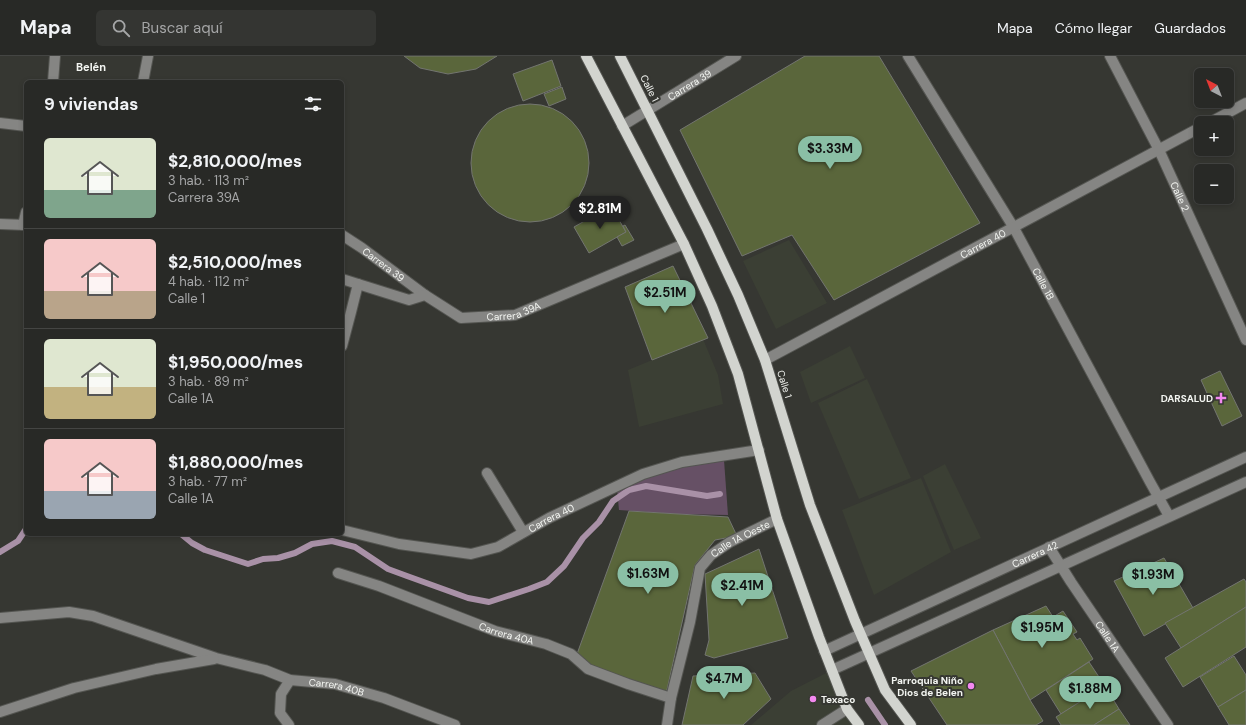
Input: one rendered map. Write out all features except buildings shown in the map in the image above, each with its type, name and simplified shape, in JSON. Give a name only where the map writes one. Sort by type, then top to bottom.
[{"type":"main road","points":[[586,56],[684,244],[712,306],[738,374],[777,519],[824,651],[847,709],[859,725]]},
{"type":"main road","name":"Calle 1","points":[[620,56],[738,294],[765,360],[810,505],[860,634],[885,690],[910,725]]},
{"type":"street","points":[[53,80],[56,56]]},
{"type":"street","points":[[143,80],[148,56]]},
{"type":"street","name":"Carrera 39","points":[[622,126],[736,56]]},
{"type":"street","name":"Calle 1B","points":[[908,56],[1014,228],[1169,516]]},
{"type":"street","name":"Calle 2","points":[[1110,56],[1159,150],[1246,340]]},
{"type":"street","points":[[1222,116],[1246,103]]},
{"type":"street","points":[[0,123],[24,126]]},
{"type":"street","name":"Carrera 40","points":[[765,360],[1194,132]]},
{"type":"street","points":[[0,224],[24,225]]},
{"type":"street","name":"Carrera 39","points":[[344,236],[425,295]]},
{"type":"street","name":"Carrera 39A","points":[[425,295],[461,318],[515,315],[684,244]]},
{"type":"street","points":[[344,280],[409,300],[425,295]]},
{"type":"street","points":[[344,338],[358,284]]},
{"type":"street","name":"Carrera 40","points":[[344,530],[399,544],[471,554],[498,547],[523,532],[581,502],[643,474],[682,462],[759,450]]},
{"type":"street","name":"Carrera 42","points":[[824,651],[1246,457]]},
{"type":"street","points":[[487,473],[523,532]]},
{"type":"street","name":"Carrera 42","points":[[832,670],[1246,482]]},
{"type":"street","name":"Calle 1A Oeste","points":[[667,725],[671,698],[690,622],[700,568],[711,555],[730,542],[777,519]]},
{"type":"street","name":"Calle 1A","points":[[1049,547],[1060,566],[1168,725]]},
{"type":"street","name":"Carrera 40A","points":[[338,573],[379,586],[496,631],[546,644],[570,654],[588,669],[671,698]]},
{"type":"street","name":"Carrera 40B","points":[[0,618],[69,612],[93,616],[216,658],[265,670],[290,680],[334,684],[384,698],[455,725]]},
{"type":"street","name":"Carrera 40B","points":[[0,712],[74,688],[156,669],[216,658]]},
{"type":"street","points":[[289,725],[280,714],[281,694],[290,680]]},
{"type":"street","points":[[822,725],[847,709]]},
{"type":"shaded area","points":[[789,240],[827,303],[776,329],[743,261]]},
{"type":"shaded area","points":[[703,339],[718,375],[723,404],[639,427],[628,370]]},
{"type":"shaded area","points":[[850,346],[865,378],[811,403],[800,372]]},
{"type":"shaded area","points":[[867,379],[911,478],[859,499],[818,403]]},
{"type":"shaded area","points":[[724,460],[728,515],[677,514],[619,510],[617,489],[686,464]]},
{"type":"shaded area","points":[[945,464],[981,538],[954,550],[923,476]]},
{"type":"shaded area","points":[[921,478],[951,552],[874,595],[842,510]]},
{"type":"shaded area","name":"Texaco","points":[[832,670],[859,725],[751,725],[791,691]]},
{"type":"waterway","points":[[183,536],[192,543],[205,550],[248,564],[263,559],[278,558],[295,553],[312,544],[332,541],[355,547],[388,569],[468,598],[489,602],[547,582],[564,566],[583,538],[599,522],[613,501],[629,490],[646,486],[707,496],[720,494]]},
{"type":"waterway","points":[[0,552],[18,541],[24,532]]},
{"type":"waterway","points":[[868,700],[885,725]]},
{"type":"place","name":"DARSALUD","points":[[1221,398]]},
{"type":"place","name":"Parroquia Niño Dios de Belen","points":[[971,686]]},
{"type":"place","name":"Texaco","points":[[813,699]]},
{"type":"district","name":"Belén","points":[[91,67]]}]
